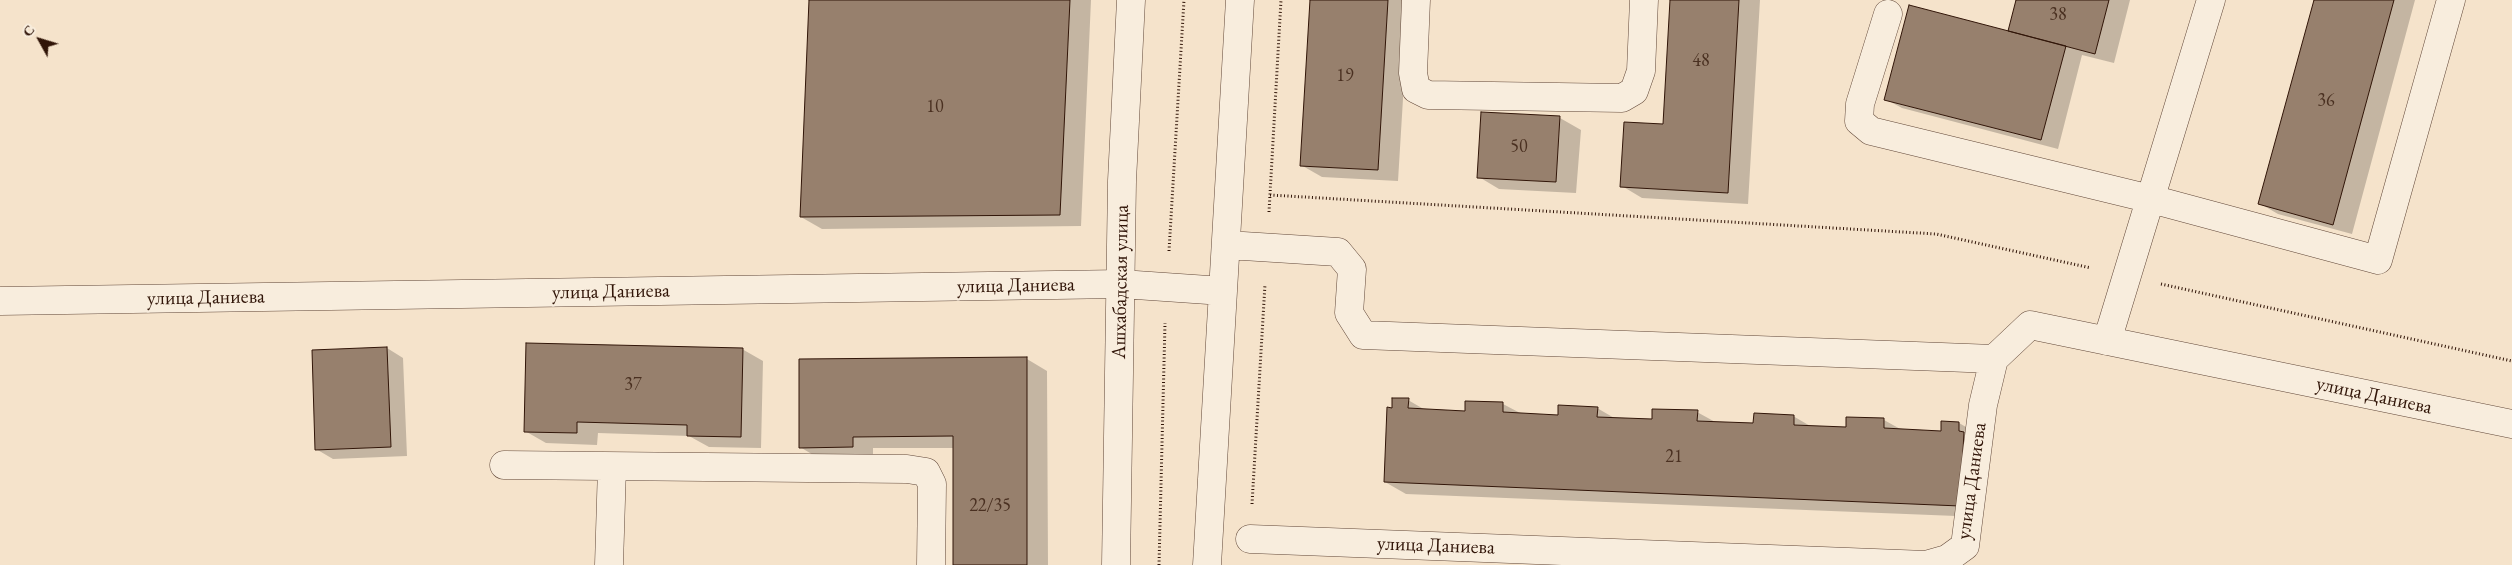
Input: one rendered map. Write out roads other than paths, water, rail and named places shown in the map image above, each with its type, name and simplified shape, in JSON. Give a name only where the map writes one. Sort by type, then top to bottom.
[{"type":"street","name":"Ашхабадская улица","points":[[1116,565],[1122,181],[1131,0]]},
{"type":"street","points":[[1207,565],[1240,0]]},
{"type":"street","points":[[1416,0],[1413,73],[1416,89],[1428,96],[1622,98],[1634,91],[1641,71],[1644,0]]},
{"type":"street","points":[[2108,341],[2211,0]]},
{"type":"street","points":[[1888,14],[1860,104],[1859,121],[1871,131],[2151,199],[2378,260],[2451,0]]},
{"type":"street","points":[[1227,245],[1338,252],[1352,269],[1349,313],[1363,335],[1994,359]]},
{"type":"street","name":"улица Даниева","points":[[0,301],[1121,284],[1223,291]]},
{"type":"street","name":"улица Даниева","points":[[1250,539],[1926,564],[1947,559],[1965,546],[1983,405],[1994,359],[2030,325],[2511,418]]},
{"type":"street","points":[[504,465],[907,469],[926,472],[932,484],[931,565]]},
{"type":"street","points":[[610,565],[612,467]]}]
